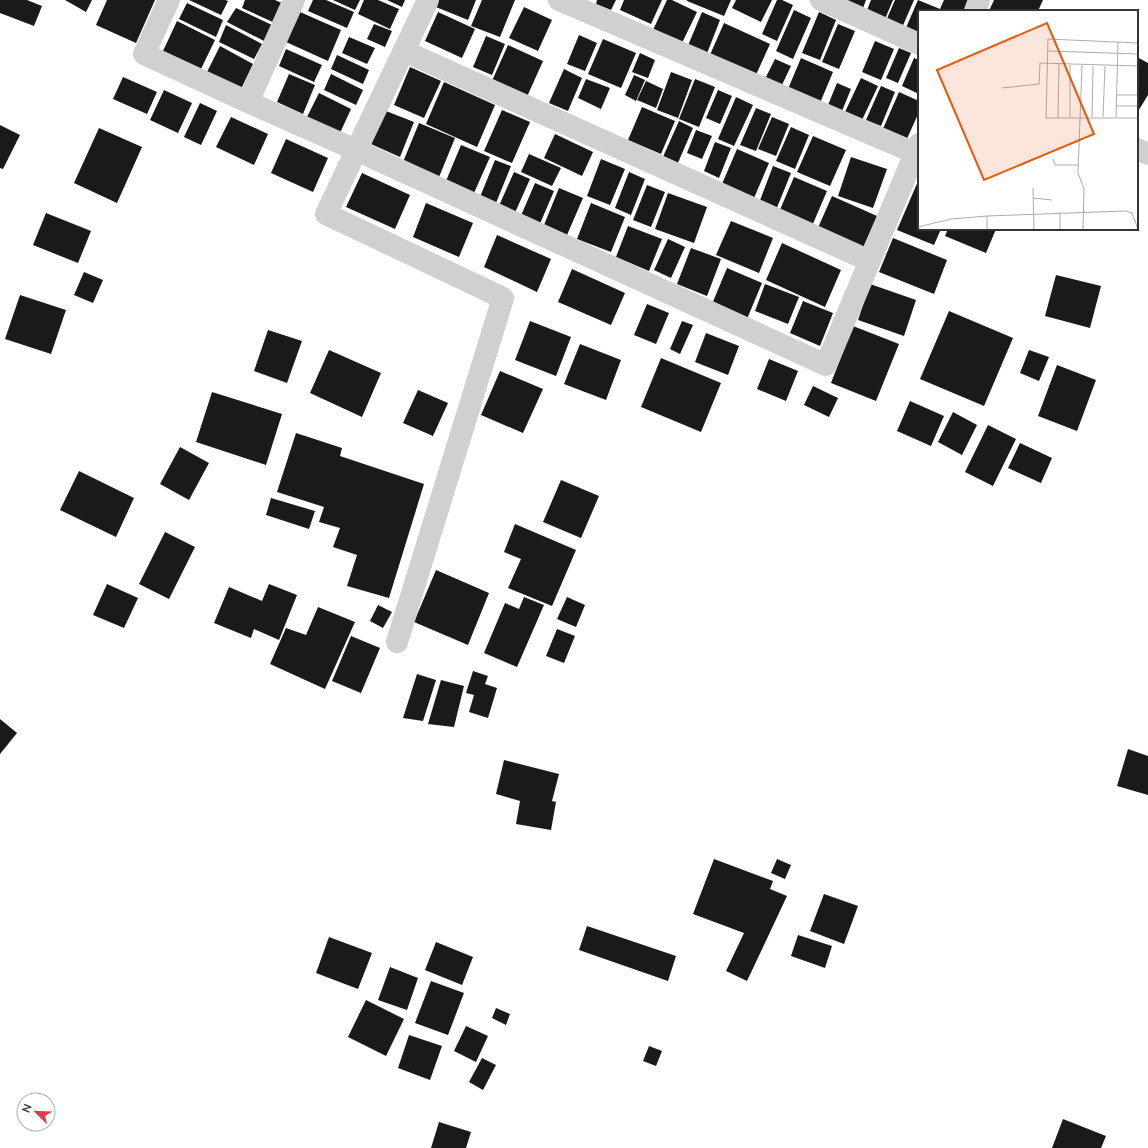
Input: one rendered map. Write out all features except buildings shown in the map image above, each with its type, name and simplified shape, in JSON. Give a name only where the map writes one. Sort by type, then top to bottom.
[{"type":"street","points":[[169,0],[144,54],[826,365],[917,148],[559,0]]},
{"type":"street","points":[[248,102],[294,0]]},
{"type":"street","points":[[397,642],[503,298],[326,214],[428,0]]},
{"type":"street","points":[[821,0],[918,44]]},
{"type":"street","points":[[975,10],[979,0]]},
{"type":"street","points":[[404,51],[870,261]]},
{"type":"street","points":[[1138,149],[1148,154]]}]
